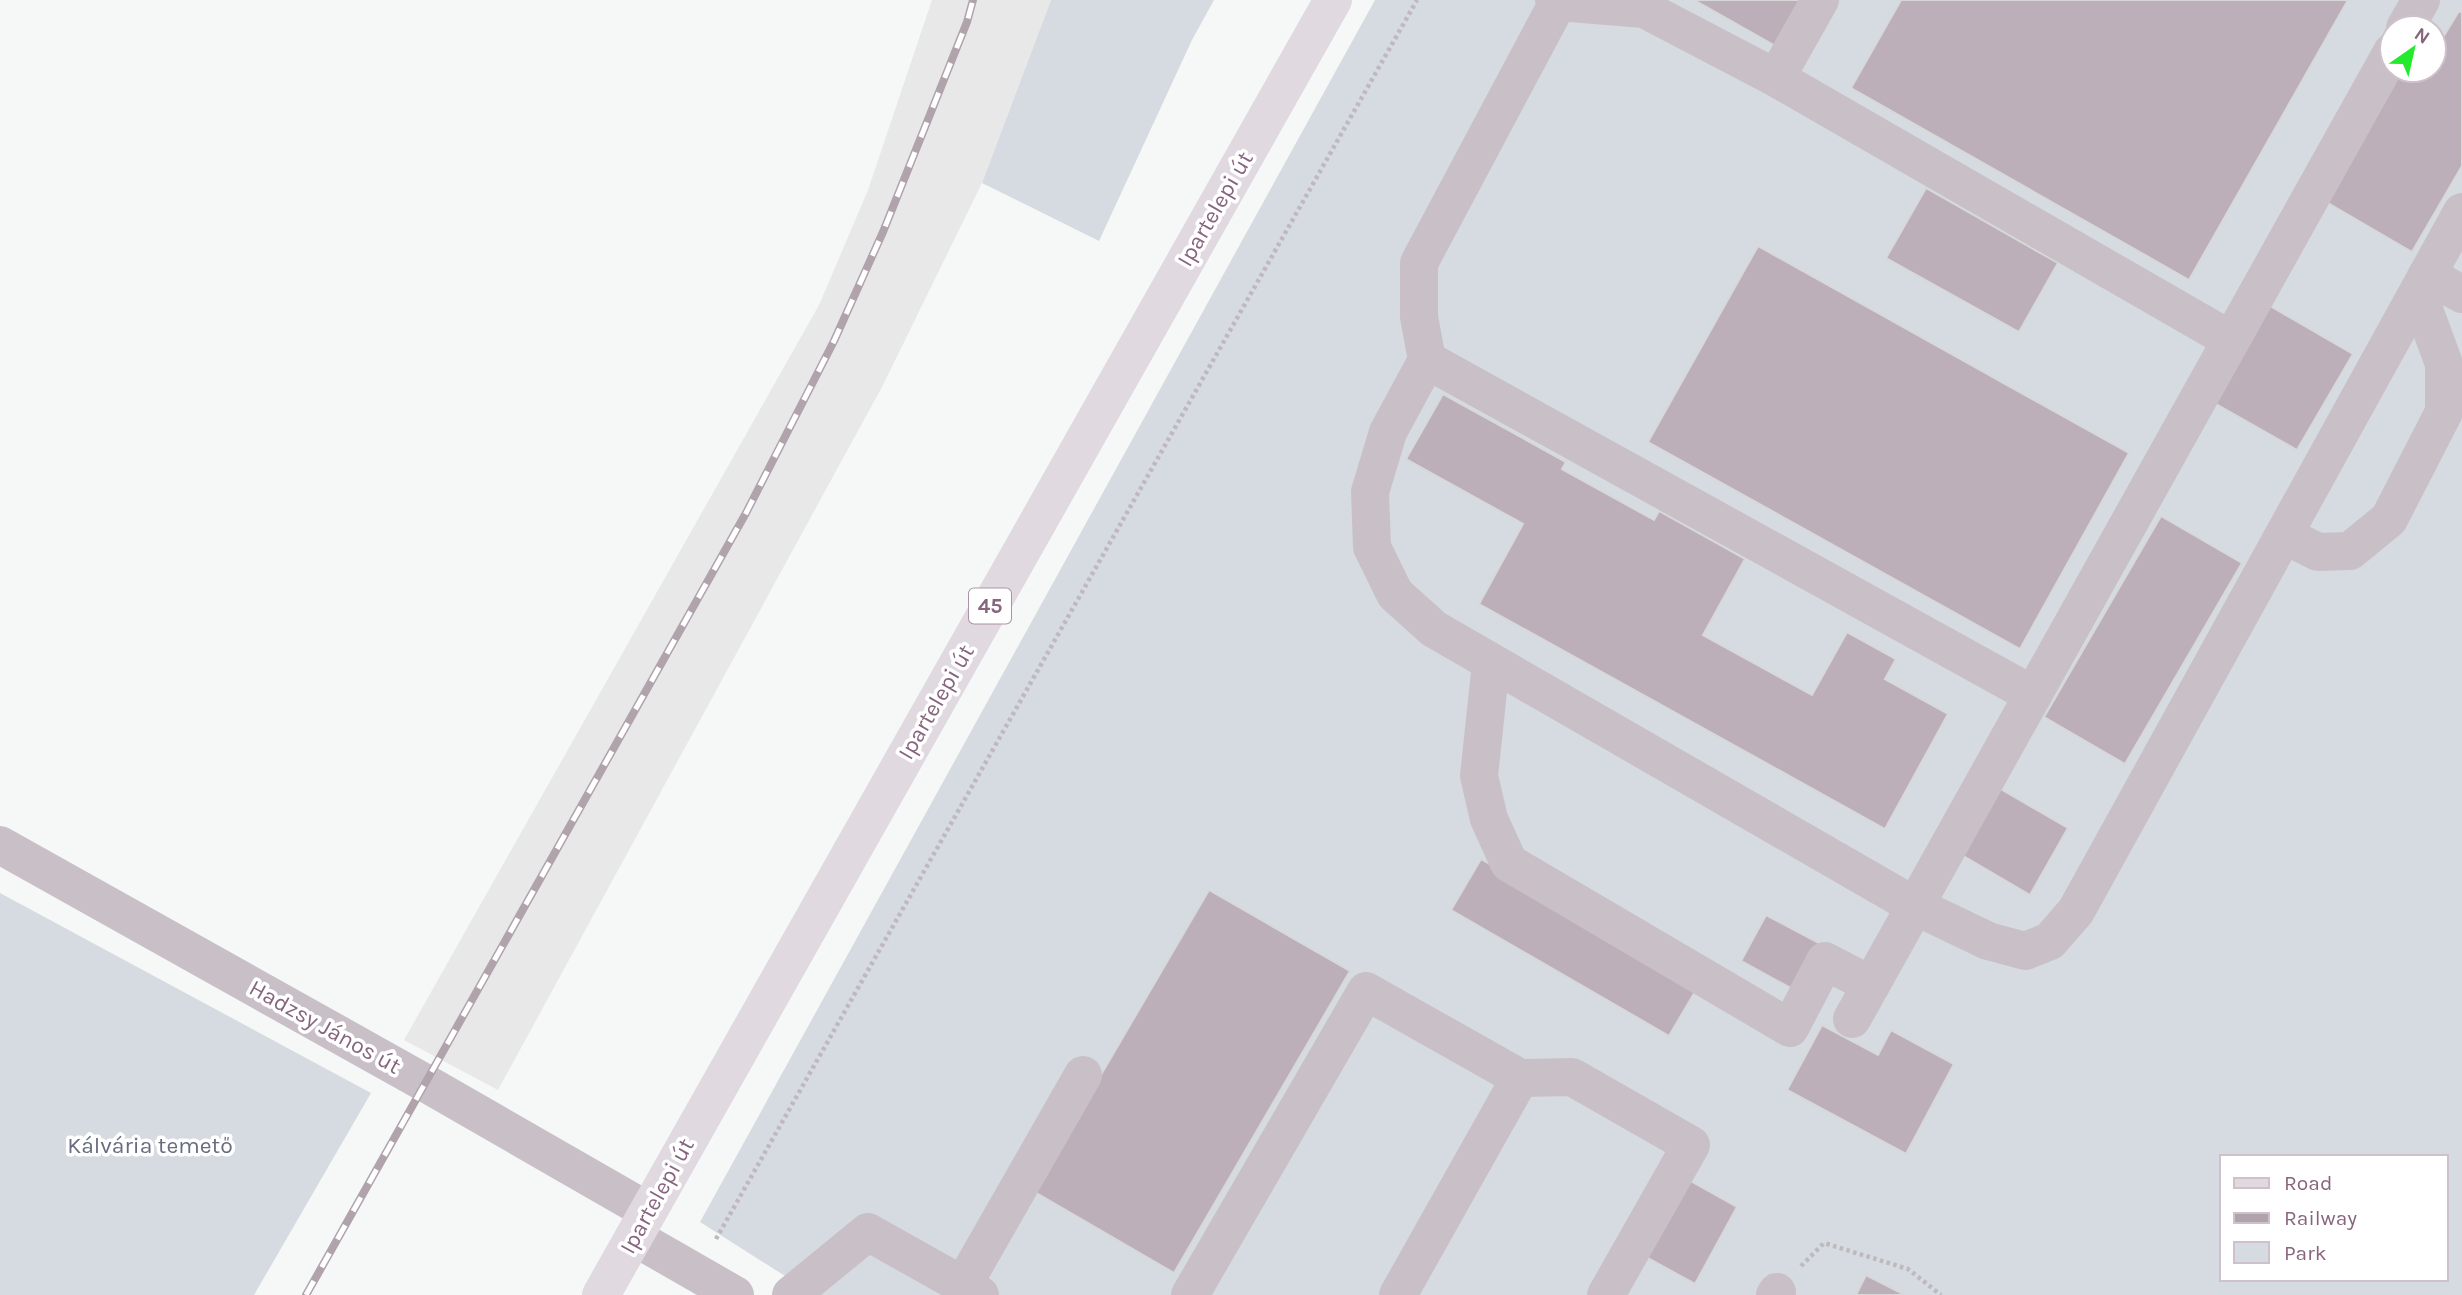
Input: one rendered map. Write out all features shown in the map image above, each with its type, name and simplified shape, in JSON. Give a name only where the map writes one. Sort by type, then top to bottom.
[{"type":"main road","name":"Ipartelepi út","points":[[601,1295],[1333,0]]},
{"type":"street","points":[[1776,78],[1820,0]]},
{"type":"street","points":[[2231,340],[1776,78],[1644,9],[1557,1],[1419,263],[1419,317],[1427,360],[1388,432],[1370,492],[1371,547],[1395,594],[1434,629],[1915,906],[1988,941],[2025,951],[2050,941],[2076,911],[2462,212]]},
{"type":"street","points":[[1852,1020],[2378,77]]},
{"type":"street","points":[[2422,284],[2462,294]]},
{"type":"street","points":[[2284,535],[2318,552],[2350,551],[2389,519],[2444,412],[2444,364],[2422,284]]},
{"type":"street","points":[[1427,360],[2033,695]]},
{"type":"street","points":[[1491,663],[1479,776],[1489,820],[1509,863],[1790,1028],[1825,961],[1871,985]]},
{"type":"street","name":"Hadzsy János út","points":[[0,845],[427,1084],[641,1224],[697,1273],[735,1295]]},
{"type":"street","points":[[1190,1295],[1366,991],[1520,1078],[1572,1077],[1690,1145],[1606,1295]]},
{"type":"street","points":[[791,1295],[868,1232],[971,1290],[1083,1075]]},
{"type":"street","points":[[1398,1295],[1520,1078]]},
{"type":"path","points":[[697,1273],[1417,0]]},
{"type":"path","points":[[1776,1294],[1824,1243],[1908,1269],[1941,1295]]},
{"type":"shaded area","points":[[932,0],[1051,0],[982,183],[883,385],[498,1090],[404,1040],[819,305],[868,190]]},
{"type":"green space","points":[[1051,0],[1214,0],[1192,40],[1099,241],[982,183]]},
{"type":"green space","points":[[1375,0],[2462,0],[2462,1295],[815,1295],[700,1222]]},
{"type":"green space","name":"Kálvária temető","points":[[0,893],[371,1093],[254,1295],[0,1295]]},
{"type":"building","points":[[1694,0],[1806,0],[1779,48]]},
{"type":"building","points":[[1901,0],[2348,0],[2189,280],[1851,88]]},
{"type":"building","points":[[2459,11],[2462,13],[2462,166],[2412,252],[2321,199],[2389,84],[2448,84],[2448,29]]},
{"type":"building","points":[[1926,188],[2058,263],[2019,332],[1886,258]]},
{"type":"building","points":[[1758,246],[2129,453],[2020,649],[1648,442]]},
{"type":"building","points":[[2265,303],[2353,354],[2297,450],[2209,400]]},
{"type":"building","points":[[1443,394],[1566,462],[1562,469],[1654,520],[1659,511],[1745,559],[1703,635],[1812,695],[1847,632],[1896,659],[1885,679],[1948,714],[1885,829],[1479,604],[1523,524],[1406,459]]},
{"type":"building","points":[[2161,516],[2242,563],[2125,764],[2044,717]]},
{"type":"building","points":[[1999,788],[2068,828],[2030,895],[1960,854]]},
{"type":"building","points":[[1481,859],[1699,985],[1669,1036],[1451,910]]},
{"type":"building","points":[[1209,890],[1350,971],[1174,1273],[1033,1191]]},
{"type":"building","points":[[1766,915],[1821,944],[1796,991],[1741,961]]},
{"type":"building","points":[[1822,1025],[1878,1055],[1891,1030],[1954,1064],[1906,1154],[1787,1090]]},
{"type":"building","points":[[1678,1174],[1737,1207],[1695,1284],[1635,1251]]},
{"type":"building","points":[[1866,1275],[1905,1295],[1856,1295]]},
{"type":"railway","points":[[306,1295],[746,513],[834,341],[883,232],[967,22],[973,0]]}]
